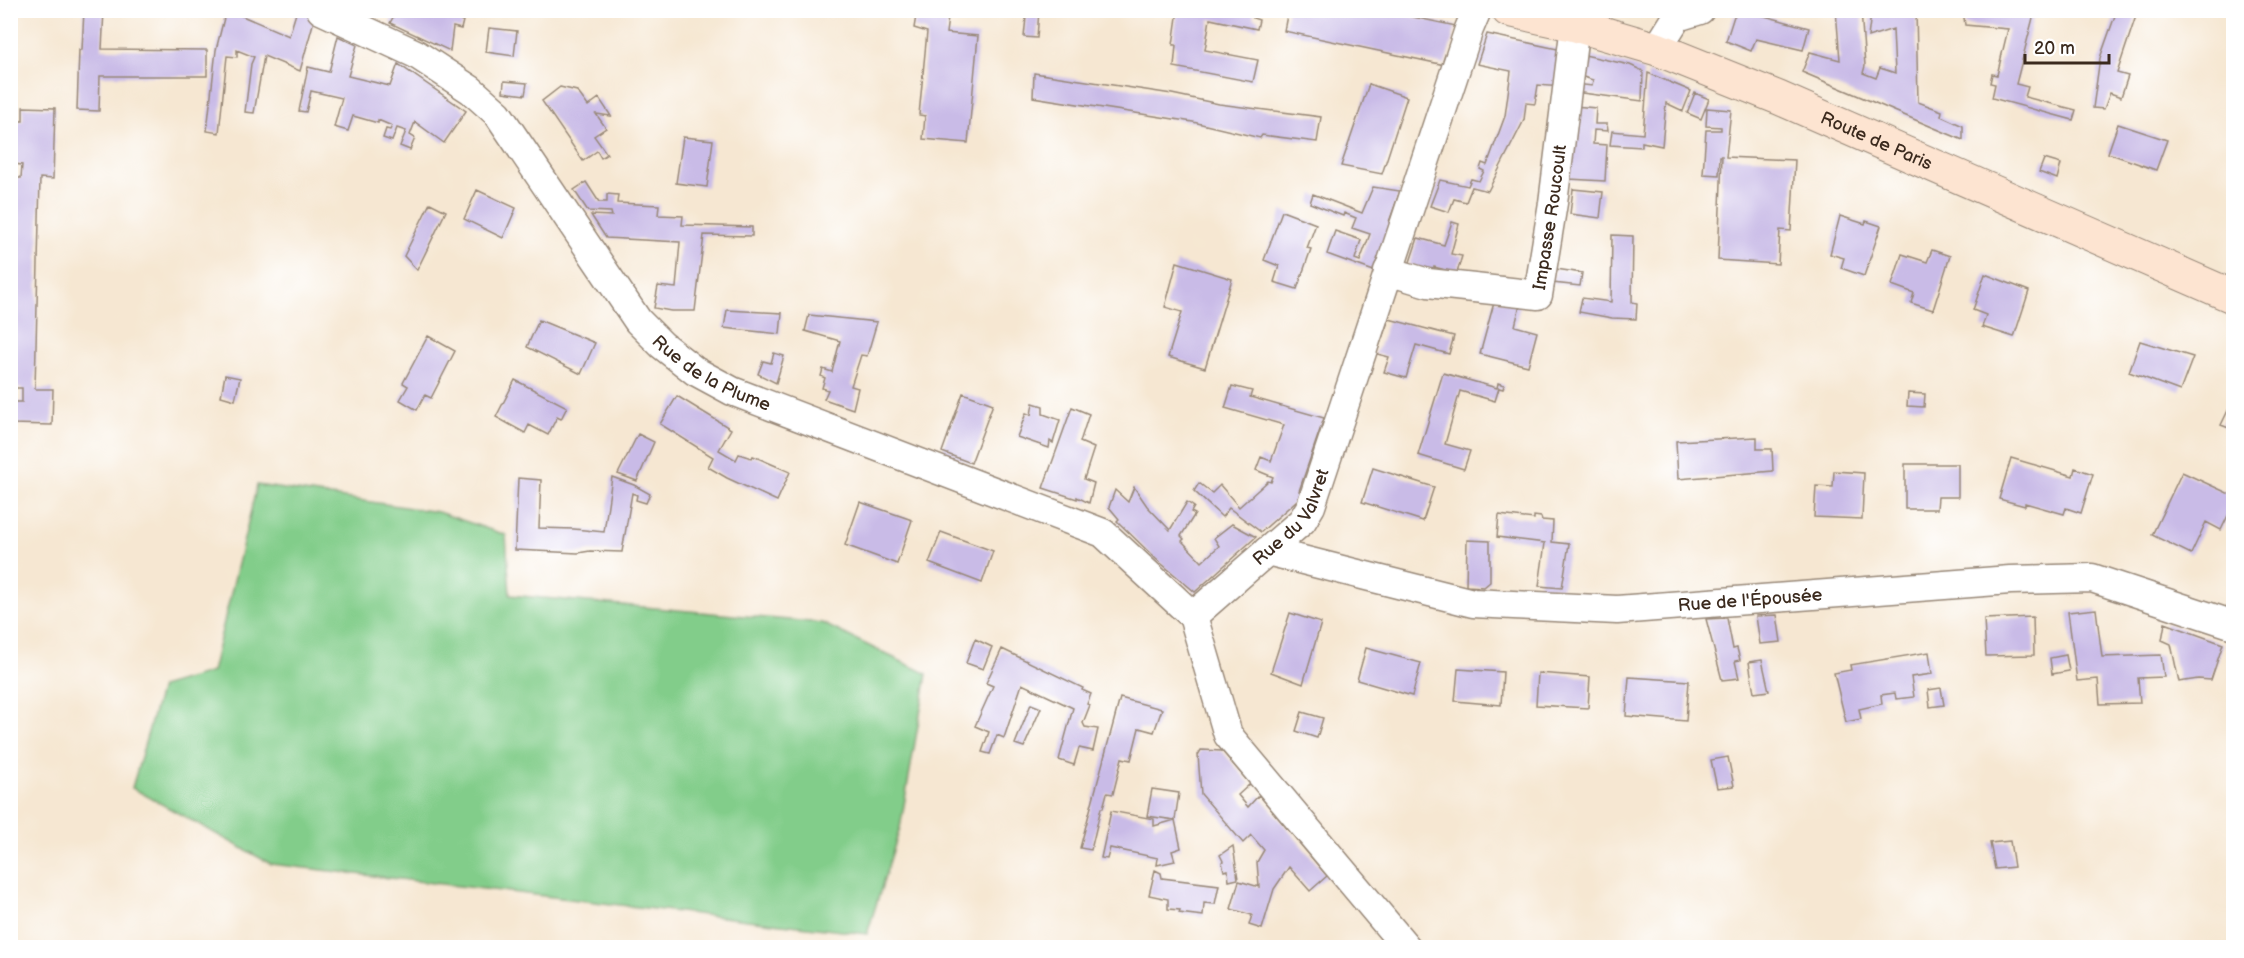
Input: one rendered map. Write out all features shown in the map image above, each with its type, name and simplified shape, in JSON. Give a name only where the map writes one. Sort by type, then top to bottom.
[{"type":"main road","name":"Route de Paris","points":[[1508,10],[1575,25],[1658,49],[1779,98],[2234,297]]},
{"type":"street","name":"Rue de la Plume","points":[[321,10],[416,54],[471,90],[498,114],[638,321],[662,345],[695,371],[732,391],[1103,533],[1193,616]]},
{"type":"street","name":"Rue du Valvret","points":[[1193,616],[1302,521],[1311,506],[1476,10]]},
{"type":"street","points":[[1658,49],[1677,17],[1700,10]]},
{"type":"street","name":"Impasse Roucoult","points":[[1388,271],[1428,283],[1538,295],[1553,203],[1575,25]]},
{"type":"street","name":"Rue de l'Épousée","points":[[1267,551],[1473,603],[1617,610],[2010,580],[2092,578],[2234,625]]},
{"type":"street","points":[[1193,616],[1228,735],[1407,948]]},
{"type":"green space","points":[[257,485],[438,512],[506,535],[510,595],[822,623],[927,674],[900,828],[867,934],[271,864],[132,788],[161,687],[212,672]]},
{"type":"building","points":[[84,10],[104,10],[102,49],[207,50],[207,76],[100,76],[99,111],[77,110],[79,50],[82,50]]},
{"type":"building","points":[[226,10],[242,10],[240,15],[289,36],[297,10],[311,10],[316,13],[300,71],[264,56],[254,113],[245,112],[251,64],[254,57],[237,50],[237,57],[227,56],[219,133],[207,131],[216,50]]},
{"type":"building","points":[[397,10],[437,10],[435,17],[456,18],[463,21],[461,29],[453,27],[450,51],[390,23]]},
{"type":"building","points":[[917,10],[949,10],[946,33],[978,36],[968,143],[923,139],[925,116],[919,115],[927,32],[914,28]]},
{"type":"building","points":[[1021,10],[1039,10],[1037,38],[1024,37],[1026,17],[1020,15]]},
{"type":"building","points":[[1178,10],[1255,10],[1253,18],[1259,20],[1257,29],[1210,19],[1205,50],[1258,60],[1253,82],[1174,67],[1176,45],[1173,45]]},
{"type":"building","points":[[1288,10],[1380,10],[1456,26],[1445,65],[1284,31]]},
{"type":"building","points":[[1758,10],[1761,15],[1809,28],[1803,50],[1756,39],[1751,51],[1726,41],[1734,16]]},
{"type":"building","points":[[1836,10],[1861,10],[1865,66],[1863,73],[1876,78],[1880,68],[1895,73],[1893,29],[1868,37],[1871,14],[1879,10],[1916,10],[1918,102],[1942,111],[1941,116],[1963,126],[1963,140],[1802,72],[1810,52],[1840,60]]},
{"type":"building","points":[[1963,10],[2035,10],[2016,84],[2028,87],[2025,97],[2076,110],[2073,120],[1992,98],[1995,84],[1990,83],[1992,74],[1997,75],[2008,29],[1965,25]]},
{"type":"building","points":[[2117,10],[2138,10],[2117,73],[2128,76],[2121,97],[2110,93],[2104,109],[2093,108],[2100,58]]},
{"type":"building","points":[[489,28],[517,31],[514,56],[486,52]]},
{"type":"building","points":[[1487,34],[1567,51],[1562,87],[1538,85],[1535,104],[1526,103],[1524,120],[1488,191],[1472,187],[1466,202],[1454,199],[1449,212],[1430,206],[1440,180],[1468,186],[1471,179],[1479,181],[1484,171],[1480,169],[1482,163],[1487,165],[1505,116],[1511,71],[1477,64]]},
{"type":"building","points":[[338,36],[357,45],[348,76],[390,86],[398,64],[466,111],[444,143],[415,122],[410,135],[415,138],[410,150],[400,146],[406,131],[397,128],[392,141],[383,138],[386,129],[390,130],[392,126],[378,120],[378,123],[353,116],[348,131],[334,127],[342,98],[311,91],[306,112],[299,111],[308,67],[329,72]]},
{"type":"building","points":[[1580,54],[1630,65],[1643,71],[1642,101],[1575,92],[1576,84],[1592,86],[1593,80],[1577,75]]},
{"type":"building","points":[[1034,73],[1172,94],[1219,104],[1321,117],[1317,142],[1262,135],[1260,138],[1193,122],[1033,97]]},
{"type":"building","points":[[1648,73],[1691,91],[1683,111],[1666,103],[1662,146],[1642,142],[1642,147],[1610,145],[1612,131],[1643,134]]},
{"type":"building","points":[[504,81],[527,83],[525,95],[503,92]]},
{"type":"building","points":[[1369,84],[1407,97],[1382,174],[1341,166]]},
{"type":"building","points":[[560,87],[577,91],[588,106],[599,98],[611,116],[596,114],[606,128],[594,136],[607,154],[601,158],[597,151],[583,161],[542,101]]},
{"type":"building","points":[[1695,93],[1709,99],[1701,119],[1687,113]]},
{"type":"building","points":[[1574,106],[1596,108],[1595,124],[1607,124],[1608,131],[1594,130],[1593,144],[1607,145],[1605,181],[1569,179]]},
{"type":"building","points":[[23,107],[55,108],[53,179],[40,178],[35,389],[53,389],[52,425],[12,424],[13,402],[22,402],[22,388],[10,388],[10,261],[12,261],[13,235],[10,235],[10,191],[14,191],[15,178],[21,178],[22,165],[13,164],[14,121],[23,121]]},
{"type":"building","points":[[1707,108],[1731,110],[1726,157],[1795,160],[1791,231],[1780,230],[1778,264],[1718,260],[1722,156],[1720,156],[1719,175],[1703,174],[1706,130],[1721,130],[1721,127],[1706,126]]},
{"type":"building","points":[[2118,124],[2167,140],[2156,170],[2108,153]]},
{"type":"building","points":[[683,137],[713,140],[707,187],[676,183]]},
{"type":"building","points":[[2044,159],[2061,164],[2057,179],[2039,172]]},
{"type":"building","points":[[586,182],[599,202],[607,202],[607,194],[618,195],[617,203],[659,205],[658,215],[683,216],[682,225],[752,227],[752,236],[704,235],[695,311],[654,308],[658,286],[676,288],[680,242],[606,238],[591,215],[612,216],[611,212],[588,211],[574,190]]},
{"type":"building","points":[[1373,187],[1400,191],[1389,222],[1396,224],[1379,273],[1327,254],[1335,231],[1361,240],[1355,259],[1360,261],[1370,234],[1352,228],[1356,218],[1344,213],[1343,216],[1310,203],[1313,194],[1362,213]]},
{"type":"building","points":[[1573,189],[1603,192],[1600,218],[1570,214]]},
{"type":"building","points":[[477,190],[516,208],[503,238],[464,219]]},
{"type":"building","points":[[430,203],[446,211],[417,270],[404,256]]},
{"type":"building","points":[[1282,211],[1316,224],[1307,248],[1311,249],[1297,289],[1274,282],[1279,266],[1264,260]]},
{"type":"building","points":[[1840,216],[1865,224],[1866,221],[1881,226],[1864,276],[1841,268],[1844,258],[1830,254]]},
{"type":"building","points":[[1452,222],[1459,224],[1451,254],[1462,256],[1457,273],[1434,267],[1433,272],[1409,265],[1418,238],[1444,245]]},
{"type":"building","points":[[1612,235],[1633,236],[1632,302],[1637,303],[1636,319],[1612,318],[1579,312],[1582,298],[1611,302]]},
{"type":"building","points":[[1932,250],[1950,256],[1933,310],[1911,303],[1914,293],[1892,285],[1902,254],[1927,262]]},
{"type":"building","points":[[1177,262],[1232,279],[1205,368],[1168,357],[1182,312],[1165,307]]},
{"type":"building","points":[[1556,269],[1582,273],[1580,286],[1553,283]]},
{"type":"building","points":[[1985,274],[2029,291],[2014,337],[1982,327],[1986,315],[1973,310]]},
{"type":"building","points":[[1495,299],[1520,305],[1515,326],[1537,332],[1528,366],[1480,354]]},
{"type":"building","points":[[727,310],[782,313],[780,334],[724,328]]},
{"type":"building","points":[[809,315],[877,322],[867,356],[861,355],[851,386],[858,388],[853,409],[824,399],[828,390],[822,388],[825,378],[821,376],[823,369],[832,372],[840,341],[805,331]]},
{"type":"building","points":[[1389,319],[1454,336],[1449,354],[1416,345],[1406,378],[1384,372],[1389,357],[1374,353],[1378,349]]},
{"type":"building","points":[[539,320],[595,343],[581,374],[527,347]]},
{"type":"building","points":[[428,336],[455,351],[431,398],[425,395],[417,410],[400,400],[408,386],[403,383]]},
{"type":"building","points":[[2140,341],[2193,357],[2180,391],[2129,372]]},
{"type":"building","points":[[774,353],[784,356],[776,383],[758,374],[763,361],[771,363]]},
{"type":"building","points":[[1443,373],[1497,388],[1498,383],[1504,385],[1503,389],[1499,388],[1495,401],[1460,391],[1445,444],[1470,451],[1464,469],[1418,455]]},
{"type":"building","points":[[225,375],[240,378],[235,400],[221,396]]},
{"type":"building","points":[[515,380],[567,407],[561,419],[557,417],[548,435],[529,425],[525,433],[496,417]]},
{"type":"building","points":[[1232,386],[1252,391],[1250,397],[1324,418],[1299,491],[1305,493],[1261,532],[1229,508],[1222,517],[1194,491],[1199,483],[1212,493],[1220,485],[1239,507],[1268,481],[1271,482],[1273,477],[1256,470],[1261,457],[1271,461],[1284,425],[1225,408]]},
{"type":"building","points":[[963,393],[993,404],[971,463],[942,452]]},
{"type":"building","points":[[1908,393],[1925,394],[1924,407],[1907,406]]},
{"type":"building","points":[[677,396],[731,429],[719,450],[736,460],[739,454],[751,458],[753,456],[790,472],[777,501],[708,467],[713,457],[660,424]]},
{"type":"building","points":[[2234,398],[2234,430],[2221,425]]},
{"type":"building","points":[[1033,403],[1043,406],[1043,414],[1060,420],[1053,443],[1050,441],[1049,448],[1017,437],[1026,413],[1031,415]]},
{"type":"building","points":[[1072,407],[1089,414],[1080,442],[1094,448],[1084,479],[1094,483],[1089,503],[1077,497],[1077,499],[1043,488]]},
{"type":"building","points":[[638,434],[654,442],[637,481],[618,474]]},
{"type":"building","points":[[1757,437],[1757,449],[1772,449],[1773,471],[1678,479],[1676,441]]},
{"type":"building","points":[[2011,458],[2073,476],[2075,468],[2093,474],[2081,513],[2066,508],[2064,514],[2025,503],[2025,506],[1999,499]]},
{"type":"building","points":[[1905,464],[1958,464],[1958,497],[1938,497],[1937,509],[1905,509]]},
{"type":"building","points":[[1373,468],[1434,487],[1423,521],[1362,502]]},
{"type":"building","points":[[1834,471],[1864,473],[1862,519],[1814,517],[1816,486],[1833,487]]},
{"type":"building","points":[[2182,472],[2234,496],[2234,503],[2221,530],[2206,522],[2191,554],[2152,535]]},
{"type":"building","points":[[612,477],[650,494],[646,503],[636,500],[637,495],[632,493],[622,552],[578,553],[515,550],[518,478],[541,480],[539,528],[604,532]]},
{"type":"building","points":[[1134,487],[1147,506],[1170,530],[1187,502],[1194,507],[1191,512],[1195,514],[1181,536],[1184,539],[1182,541],[1202,562],[1219,546],[1214,538],[1232,524],[1256,537],[1195,592],[1156,559],[1117,521],[1119,519],[1109,507],[1115,490],[1128,502]]},
{"type":"building","points":[[860,502],[912,520],[897,564],[845,545]]},
{"type":"building","points":[[1499,515],[1534,519],[1534,516],[1541,517],[1542,520],[1553,521],[1552,542],[1569,544],[1562,588],[1539,586],[1545,543],[1497,537]]},
{"type":"building","points":[[941,532],[993,551],[982,583],[929,563]]},
{"type":"building","points":[[1467,540],[1490,541],[1490,582],[1484,587],[1466,586]]},
{"type":"building","points":[[2096,609],[2102,657],[2161,655],[2164,677],[2138,678],[2140,703],[2100,704],[2098,679],[2077,681],[2068,612]]},
{"type":"building","points":[[1290,613],[1321,623],[1303,684],[1271,672]]},
{"type":"building","points":[[1777,615],[1781,642],[1760,644],[1756,616]]},
{"type":"building","points":[[2033,617],[2034,655],[1986,656],[1984,619]]},
{"type":"building","points":[[1727,618],[1733,649],[1737,648],[1740,660],[1735,661],[1739,678],[1722,680],[1706,619]]},
{"type":"building","points":[[2165,623],[2223,644],[2211,680],[2198,679],[2179,682],[2171,644],[2162,640]]},
{"type":"building","points":[[975,639],[992,647],[983,669],[966,663]]},
{"type":"building","points":[[1366,648],[1421,663],[1412,696],[1357,680]]},
{"type":"building","points":[[1002,649],[1091,694],[1087,704],[1090,705],[1083,723],[1085,727],[1098,729],[1093,751],[1079,748],[1074,765],[1059,760],[1073,708],[1022,684],[1004,738],[997,735],[990,754],[982,752],[989,732],[975,726],[993,686],[986,683]]},
{"type":"building","points":[[1929,652],[1932,674],[1911,677],[1914,697],[1896,699],[1895,693],[1881,695],[1882,704],[1859,709],[1861,719],[1846,722],[1834,673],[1851,670],[1850,665]]},
{"type":"building","points":[[2066,655],[2069,671],[2052,674],[2050,658]]},
{"type":"building","points":[[1762,660],[1769,691],[1754,693],[1749,662]]},
{"type":"building","points":[[1458,669],[1503,672],[1501,705],[1455,701]]},
{"type":"building","points":[[1538,673],[1590,677],[1588,708],[1536,705]]},
{"type":"building","points":[[1629,677],[1689,681],[1686,721],[1626,716]]},
{"type":"building","points":[[1941,688],[1944,705],[1930,707],[1928,690]]},
{"type":"building","points":[[1120,698],[1162,709],[1154,732],[1139,728],[1131,760],[1122,758],[1113,794],[1107,793],[1103,808],[1101,808],[1091,850],[1080,848]]},
{"type":"building","points":[[1031,704],[1041,708],[1024,747],[1015,744]]},
{"type":"building","points":[[1302,712],[1323,718],[1317,738],[1296,731]]},
{"type":"building","points":[[1201,750],[1222,751],[1250,784],[1238,795],[1248,807],[1259,795],[1327,876],[1310,891],[1289,867],[1274,889],[1262,929],[1249,925],[1252,915],[1231,909],[1239,881],[1259,887],[1257,862],[1264,850],[1251,835],[1243,843],[1201,794],[1198,755]]},
{"type":"building","points":[[1728,757],[1734,786],[1717,788],[1711,760]]},
{"type":"building","points":[[1152,789],[1179,793],[1175,820],[1147,816]]},
{"type":"building","points":[[1111,811],[1154,819],[1154,826],[1175,820],[1181,848],[1172,851],[1175,861],[1157,865],[1158,858],[1110,848],[1107,859],[1101,858]]},
{"type":"building","points":[[2010,841],[2014,867],[1995,869],[1990,843]]},
{"type":"building","points":[[1233,846],[1238,879],[1229,881],[1228,870],[1224,871],[1220,855]]},
{"type":"building","points":[[1155,870],[1161,873],[1162,878],[1219,885],[1215,904],[1204,903],[1203,916],[1168,909],[1168,899],[1149,895]]}]
